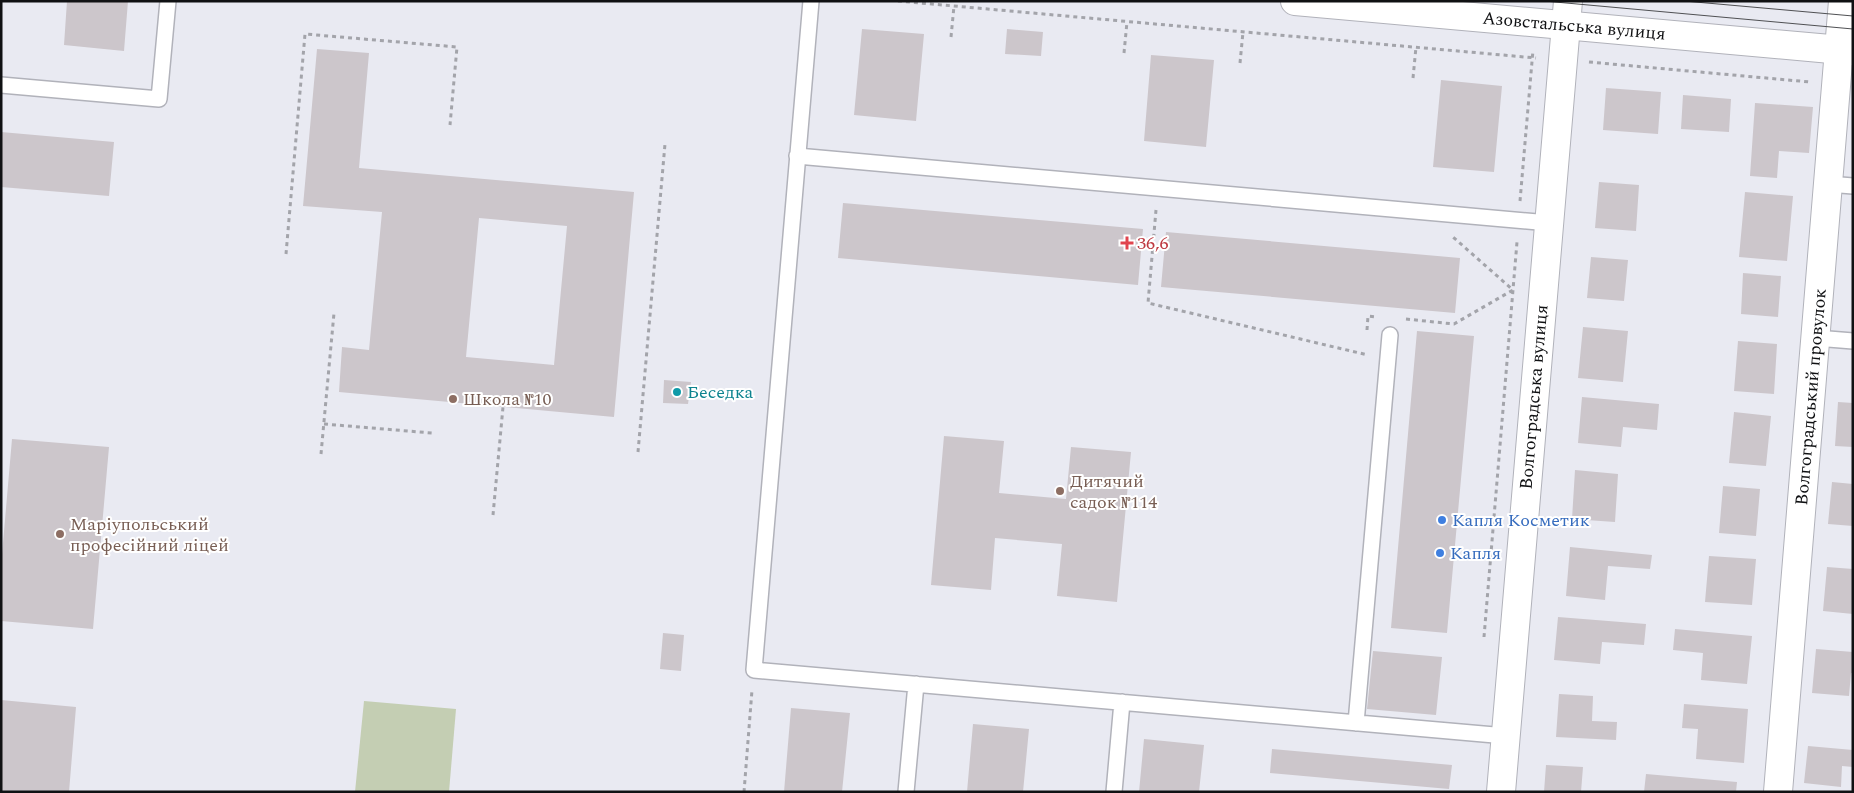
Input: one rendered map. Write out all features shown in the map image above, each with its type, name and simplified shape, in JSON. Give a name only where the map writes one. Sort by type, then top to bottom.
[{"type":"street","name":"Азовстальська вулиця","points":[[1295,1],[1567,13],[1846,50]]},
{"type":"street","name":"Волгоградський провулок","points":[[1778,792],[1816,338],[1840,185],[1836,84],[1846,50],[1842,1]]},
{"type":"street","name":"Волгоградська вулиця","points":[[1501,792],[1567,13]]},
{"type":"lane","points":[[1,85],[159,99],[168,1]]},
{"type":"lane","points":[[811,1],[754,670],[1506,736]]},
{"type":"lane","points":[[798,156],[1549,222]]},
{"type":"lane","points":[[1356,724],[1390,335]]},
{"type":"lane","points":[[1816,338],[1853,341]]},
{"type":"lane","points":[[906,792],[916,684]]},
{"type":"lane","points":[[1114,792],[1122,702]]},
{"type":"path","points":[[898,1],[1532,57],[1483,645]]},
{"type":"path","points":[[952,37],[954,6]]},
{"type":"path","points":[[1124,53],[1127,22]]},
{"type":"path","points":[[1240,63],[1243,32]]},
{"type":"path","points":[[286,254],[305,34],[457,47],[450,125]]},
{"type":"path","points":[[1413,78],[1416,47]]},
{"type":"path","points":[[1562,60],[1836,84]]},
{"type":"path","points":[[638,452],[665,144]]},
{"type":"path","points":[[1158,188],[1148,303],[1388,359]]},
{"type":"path","points":[[1424,212],[1513,290]]},
{"type":"path","points":[[1397,318],[1454,324],[1513,290]]},
{"type":"path","points":[[321,454],[334,313]]},
{"type":"path","points":[[1368,316],[1378,317]]},
{"type":"path","points":[[493,515],[503,407]]},
{"type":"path","points":[[324,424],[432,433]]},
{"type":"path","points":[[744,792],[754,670]]},
{"type":"green space","points":[[364,701],[456,709],[449,792],[355,792]]},
{"type":"building","points":[[67,1],[128,1],[124,51],[64,45]]},
{"type":"building","points":[[862,29],[924,34],[916,121],[854,115]]},
{"type":"building","points":[[1007,29],[1043,32],[1041,56],[1005,54]]},
{"type":"building","points":[[317,49],[369,53],[359,168],[634,192],[614,417],[339,392],[342,347],[369,350],[382,212],[303,206]],"holes":[[[479,218],[567,226],[554,365],[466,357]]]},
{"type":"building","points":[[1151,55],[1214,60],[1206,147],[1144,141]]},
{"type":"building","points":[[1441,80],[1502,86],[1494,172],[1433,167]]},
{"type":"building","points":[[1606,88],[1661,92],[1658,134],[1603,130]]},
{"type":"building","points":[[1683,95],[1731,99],[1729,132],[1681,129]]},
{"type":"building","points":[[1755,103],[1813,107],[1809,153],[1779,151],[1777,178],[1750,176]]},
{"type":"building","points":[[1,132],[114,142],[109,196],[1,187]]},
{"type":"building","points":[[1599,182],[1639,185],[1636,231],[1595,228]]},
{"type":"building","points":[[1745,192],[1793,196],[1787,261],[1739,257]]},
{"type":"building","points":[[843,203],[1143,229],[1138,285],[838,258]]},
{"type":"building","points":[[1166,232],[1460,258],[1455,313],[1161,287]]},
{"type":"building","points":[[1591,257],[1628,260],[1624,301],[1587,298]]},
{"type":"building","points":[[1743,273],[1781,276],[1778,317],[1741,314]]},
{"type":"building","points":[[1583,327],[1628,331],[1623,382],[1578,378]]},
{"type":"building","points":[[1417,331],[1474,336],[1447,633],[1391,628]]},
{"type":"building","points":[[1738,341],[1777,344],[1774,394],[1734,391]]},
{"type":"building","name":"Беседка","points":[[664,380],[691,382],[688,404],[663,403]]},
{"type":"building","points":[[1582,397],[1659,404],[1657,430],[1623,427],[1621,447],[1578,443]]},
{"type":"building","points":[[1838,402],[1853,403],[1853,447],[1835,446]]},
{"type":"building","points":[[1734,412],[1771,416],[1766,466],[1729,463]]},
{"type":"building","points":[[944,436],[1004,441],[999,493],[1066,499],[1071,447],[1131,452],[1117,602],[1057,596],[1062,544],[995,538],[991,590],[931,585]]},
{"type":"building","points":[[12,439],[109,447],[93,629],[1,621],[1,566]]},
{"type":"building","points":[[1575,470],[1618,474],[1615,522],[1572,519]]},
{"type":"building","points":[[1832,482],[1853,484],[1853,526],[1828,524]]},
{"type":"building","points":[[1723,486],[1760,489],[1756,536],[1719,533]]},
{"type":"building","points":[[1570,547],[1652,555],[1650,569],[1608,566],[1605,600],[1566,596]]},
{"type":"building","points":[[1709,556],[1756,559],[1752,605],[1705,602]]},
{"type":"building","points":[[1827,567],[1853,569],[1853,614],[1823,611]]},
{"type":"building","points":[[1558,617],[1646,624],[1644,645],[1602,642],[1600,664],[1554,660]]},
{"type":"building","points":[[1675,629],[1752,636],[1747,684],[1701,680],[1703,653],[1673,650]]},
{"type":"building","points":[[663,633],[684,635],[681,671],[660,669]]},
{"type":"building","points":[[1816,649],[1853,652],[1853,673],[1851,673],[1849,696],[1812,693]]},
{"type":"building","points":[[1373,651],[1442,657],[1436,715],[1367,709]]},
{"type":"building","points":[[1559,694],[1593,696],[1592,721],[1617,722],[1616,740],[1556,737]]},
{"type":"building","points":[[1,700],[76,707],[69,792],[1,792]]},
{"type":"building","points":[[1684,704],[1748,709],[1744,763],[1696,759],[1698,729],[1682,728]]},
{"type":"building","points":[[791,708],[850,713],[842,792],[784,792]]},
{"type":"building","points":[[973,724],[1029,729],[1023,792],[967,792]]},
{"type":"building","points":[[1144,739],[1204,745],[1199,792],[1139,792]]},
{"type":"building","points":[[1808,746],[1853,750],[1853,767],[1842,766],[1841,787],[1804,783]]},
{"type":"building","points":[[1272,749],[1452,765],[1449,789],[1270,773]]},
{"type":"building","points":[[1546,765],[1583,767],[1581,792],[1544,792]]},
{"type":"building","points":[[1646,774],[1737,782],[1736,792],[1644,792]]},
{"type":"tram line","points":[[1544,1],[1853,29]]},
{"type":"tram line","points":[[1684,1],[1853,16]]},
{"type":"place","name":"36,6","points":[[1127,243]]},
{"type":"place","name":"Беседка","points":[[677,392]]},
{"type":"place","name":"Школа №10","points":[[453,399]]},
{"type":"place","name":"Дитячий садок №114","points":[[1060,491]]},
{"type":"place","name":"Капля Косметик","points":[[1442,520]]},
{"type":"place","name":"Маріупольський професійний ліцей","points":[[60,534]]},
{"type":"place","name":"Капля","points":[[1440,553]]}]
